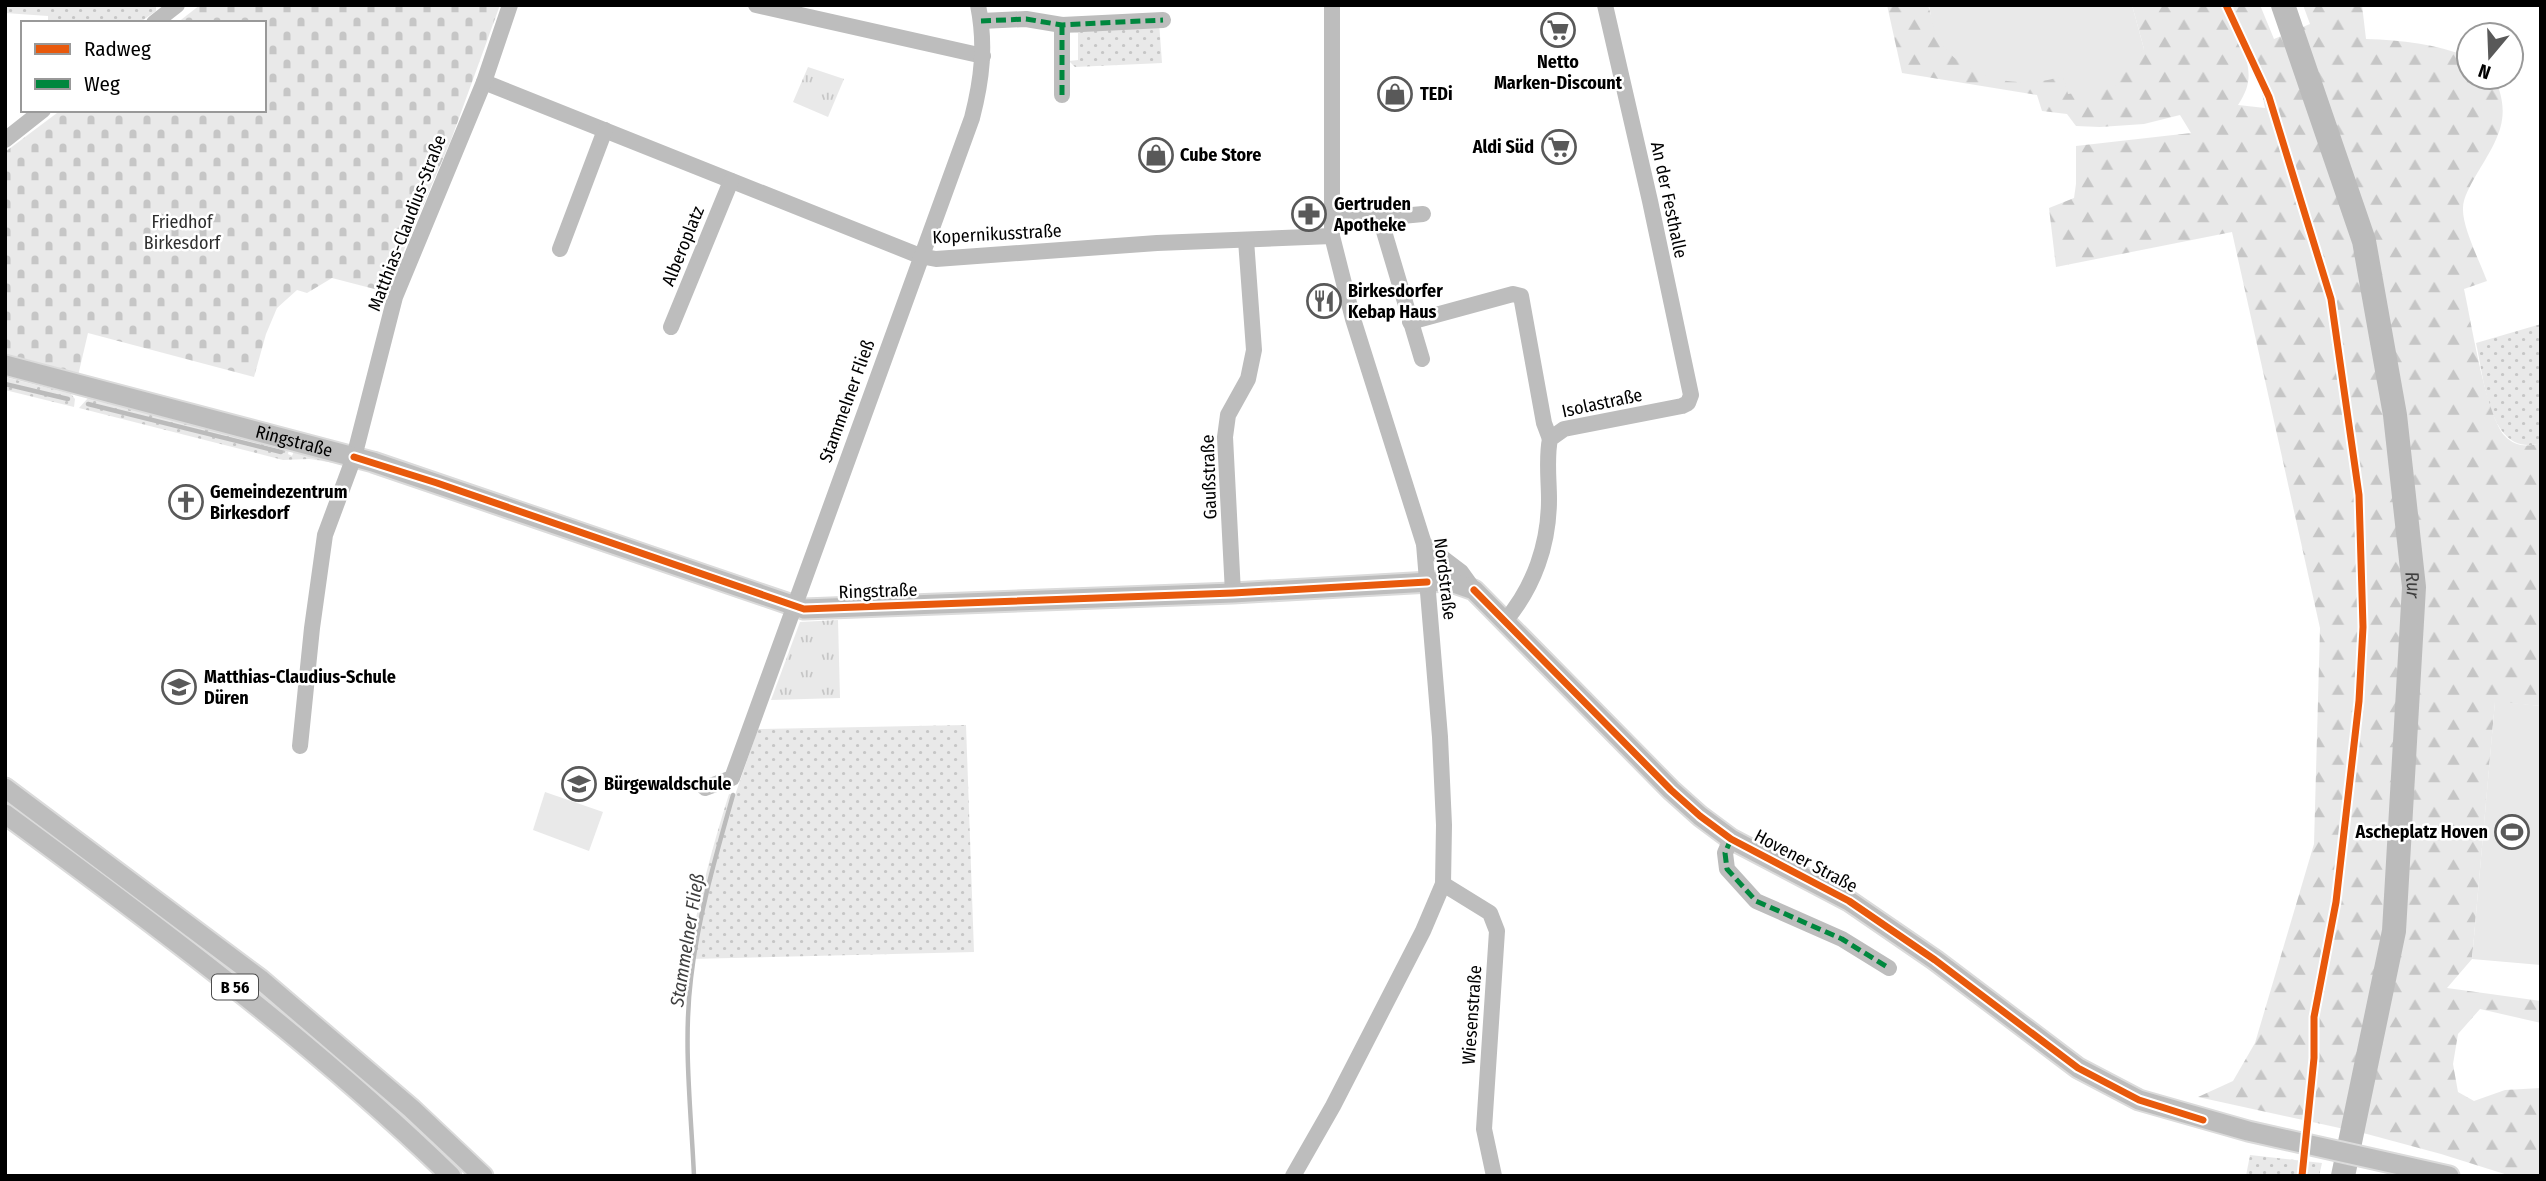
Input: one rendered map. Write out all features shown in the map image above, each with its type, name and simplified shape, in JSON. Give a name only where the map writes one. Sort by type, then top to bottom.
[{"type":"main road","name":"Ringstraße","points":[[11,369],[354,457],[437,483],[794,607],[817,609],[1233,593],[1427,582]]},
{"type":"main road","points":[[1427,582],[1448,581],[1474,590]]},
{"type":"main road","name":"Hovener Straße","points":[[1474,590],[1671,790],[1700,816],[1731,839],[1849,901],[1935,960],[2078,1068],[2138,1100],[2248,1130],[2449,1176]]},
{"type":"main road","name":"B 56","points":[[5,789],[260,979],[412,1109],[483,1176]]},
{"type":"main road","name":"B 56","points":[[5,814],[246,996],[395,1122],[451,1176]]},
{"type":"street","points":[[160,15],[177,5]]},
{"type":"street","name":"Matthias-Claudius-Straße","points":[[300,746],[325,534],[354,457],[395,297],[484,82],[510,5]]},
{"type":"street","points":[[756,5],[984,55]]},
{"type":"street","name":"Nordstraße","points":[[1293,1176],[1333,1106],[1417,943],[1443,884],[1441,762],[1424,544],[1353,319],[1332,236],[1332,5]]},
{"type":"street","name":"An der Festhalle","points":[[1605,5],[1691,395],[1688,403]]},
{"type":"street","points":[[980,13],[1062,25],[1163,20]]},
{"type":"street","name":"Stammelner Fließ","points":[[705,788],[732,778],[972,118],[984,55],[980,13]]},
{"type":"street","points":[[1062,25],[1062,95]]},
{"type":"street","name":"Kopernikusstraße","points":[[484,82],[920,256],[936,259],[1157,243],[1332,236]]},
{"type":"street","points":[[5,140],[40,112]]},
{"type":"street","points":[[559,249],[605,130]]},
{"type":"street","name":"Alberoplatz","points":[[671,327],[731,181]]},
{"type":"street","points":[[1331,217],[1380,218],[1423,214]]},
{"type":"street","points":[[1380,218],[1423,359]]},
{"type":"street","name":"Gaußstraße","points":[[1233,593],[1226,437],[1228,415],[1248,379],[1254,350],[1246,240]]},
{"type":"street","points":[[1410,322],[1513,294],[1521,296],[1544,423],[1550,439]]},
{"type":"street","name":"Isolastraße","points":[[1505,621],[1525,596],[1538,566],[1549,503],[1550,439],[1564,429],[1688,403]]},
{"type":"street","points":[[1424,544],[1461,572],[1474,590]]},
{"type":"street","name":"Hovener Straße","points":[[1731,839],[1725,853],[1727,869],[1756,901],[1842,939],[1889,968]]},
{"type":"street","name":"Wiesenstraße","points":[[1443,884],[1490,913],[1497,930],[1484,1129],[1494,1176]]},
{"type":"green space","points":[[5,5],[156,5],[156,11],[142,21],[48,21],[48,16],[5,13]]},
{"type":"green space","name":"Friedhof Birkesdorf","points":[[200,5],[500,5],[451,140],[386,292],[332,278],[307,293],[297,290],[277,308],[266,334],[254,377],[88,333],[77,380],[5,359],[5,152],[58,112],[266,112],[266,21],[180,21]]},
{"type":"green space","points":[[1887,5],[1928,5],[1937,36],[2063,76],[2144,49],[2132,5],[2260,5],[2274,39],[2310,24],[2303,5],[2362,5],[2366,39],[2418,43],[2455,53],[2455,91],[2500,91],[2502,105],[2500,129],[2467,192],[2463,208],[2468,234],[2487,281],[2464,289],[2486,389],[2498,425],[2509,440],[2517,444],[2541,443],[2541,706],[2495,702],[2472,959],[2447,988],[2541,1001],[2541,1023],[2480,1009],[2458,1034],[2453,1064],[2458,1092],[2474,1101],[2505,1090],[2541,1088],[2541,1176],[2511,1176],[2367,1134],[2198,1097],[2233,1081],[2255,1043],[2314,844],[2320,628],[2232,232],[2056,267],[2049,208],[2074,198],[2076,146],[2191,133],[2180,115],[2144,124],[2076,126],[2067,114],[2042,111],[2037,95],[1902,73]],"holes":[[[2254,52],[2265,108],[2238,105],[2248,82],[2246,58]]]},
{"type":"green space","points":[[1929,5],[2132,5],[2144,49],[2113,88],[2068,94],[2063,76],[2028,82],[2010,81],[1976,72],[1961,63],[1937,37]]},
{"type":"green space","points":[[1159,22],[1162,63],[1075,67],[1069,61],[1078,60],[1078,33],[1069,32]]},
{"type":"green space","points":[[808,67],[844,79],[828,117],[793,102]]},
{"type":"green space","points":[[2541,324],[2541,443],[2524,445],[2510,439],[2492,412],[2476,343]]},
{"type":"green space","points":[[5,377],[71,394],[75,399],[74,407],[5,390]]},
{"type":"green space","points":[[88,398],[289,449],[288,454],[292,456],[294,451],[335,463],[309,459],[283,460],[79,408]]},
{"type":"green space","points":[[838,620],[840,698],[771,700],[800,622]]},
{"type":"green space","name":"Ascheplatz Hoven","points":[[2495,701],[2541,706],[2541,965],[2472,959]]},
{"type":"green space","points":[[966,725],[974,952],[689,959],[701,896],[729,794],[735,795],[758,729]]},
{"type":"green space","points":[[545,792],[603,812],[589,851],[533,830]]},
{"type":"green space","points":[[2250,1155],[2322,1163],[2319,1176],[2246,1176]]},
{"type":"waterway","name":"Rur","points":[[2283,5],[2364,241],[2395,415],[2414,587],[2394,931],[2343,1176]]},
{"type":"waterway","points":[[5,384],[68,399]]},
{"type":"waterway","points":[[88,404],[281,452]]},
{"type":"waterway","name":"Stammelner Fließ","points":[[694,1176],[688,1052],[691,978],[703,909],[733,795]]},
{"type":"marked path","points":[[981,21],[1026,19],[1062,25],[1163,20]]},
{"type":"marked path","points":[[1062,25],[1062,95]]},
{"type":"marked path","points":[[1731,839],[1725,853],[1727,869],[1756,901],[1842,939],[1889,968]]},
{"type":"cycle path","points":[[2226,5],[2269,97],[2331,299],[2359,495],[2363,627],[2359,701],[2336,902],[2314,1017],[2314,1058],[2302,1176]]},
{"type":"cycle path","points":[[354,457],[804,609],[1233,593],[1427,582]]},
{"type":"cycle path","points":[[1474,590],[1671,790],[1731,839],[1849,901],[1935,960],[2078,1068],[2139,1100],[2203,1120]]},
{"type":"place","name":"Netto Marken-Discount","points":[[1558,30]]},
{"type":"place","name":"TEDi","points":[[1395,94]]},
{"type":"place","name":"Aldi Süd","points":[[1559,147]]},
{"type":"place","name":"Cube Store","points":[[1156,155]]},
{"type":"place","name":"Gertruden Apotheke","points":[[1309,214]]},
{"type":"place","name":"Birkesdorfer Kebap Haus","points":[[1324,301]]},
{"type":"place","name":"Gemeindezentrum Birkesdorf","points":[[186,502]]},
{"type":"place","name":"Matthias-Claudius-Schule Düren","points":[[179,687]]},
{"type":"place","name":"Bürgewaldschule","points":[[579,784]]},
{"type":"place","name":"Ascheplatz Hoven","points":[[2512,832]]}]
